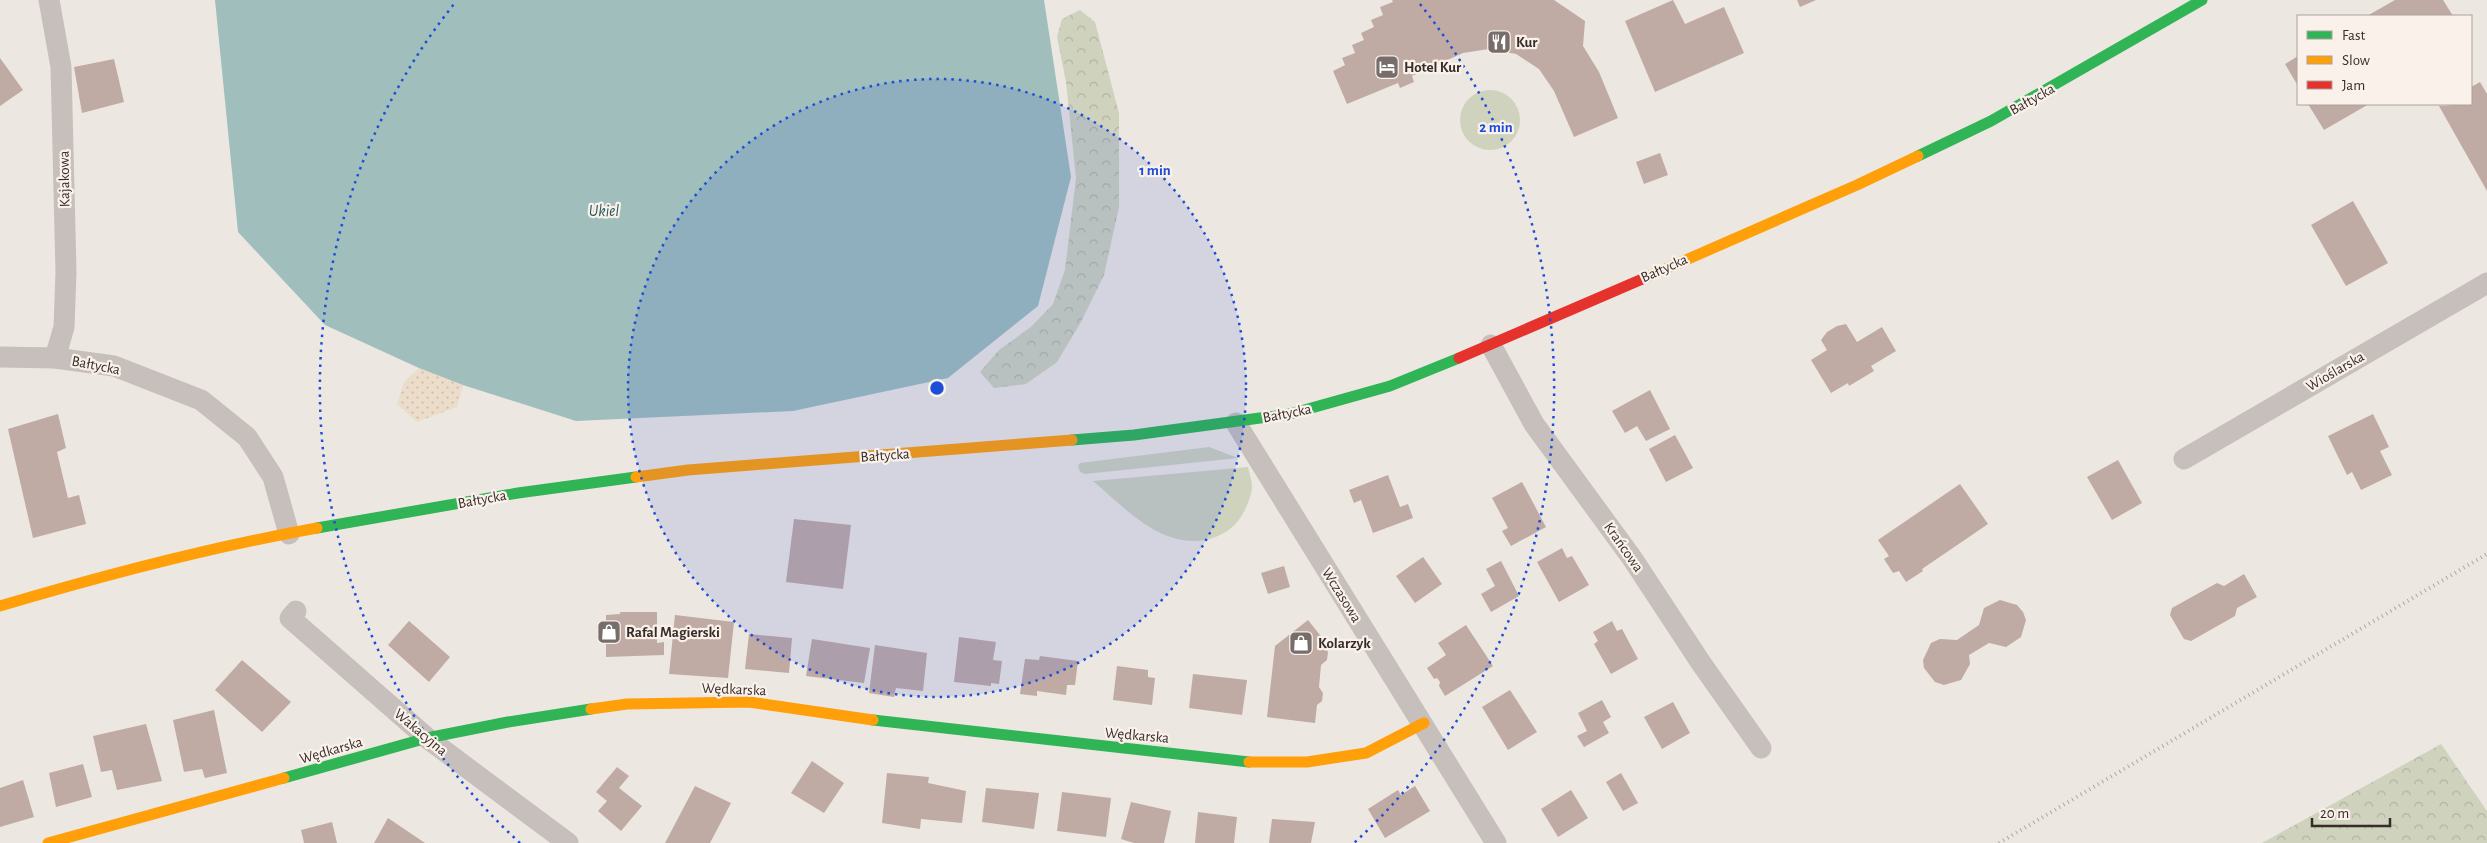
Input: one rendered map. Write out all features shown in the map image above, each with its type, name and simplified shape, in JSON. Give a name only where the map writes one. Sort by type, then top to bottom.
[{"type":"main road","name":"Bałtycka","points":[[0,606],[81,582],[289,534],[518,493],[688,470],[1032,445],[1236,422],[1290,414],[1363,394],[1390,386],[1491,345],[1857,186],[2042,94],[2202,0]]},
{"type":"main road","name":"Wędkarska","points":[[48,843],[427,738],[508,722],[627,704],[750,702],[848,717],[1057,742],[1251,762],[1307,762],[1366,753],[1424,723]]},
{"type":"street","name":"Kajakowa","points":[[49,0],[61,67],[66,272],[64,327],[55,358]]},
{"type":"street","name":"Wioślarska","points":[[2184,459],[2487,283]]},
{"type":"street","name":"Krańcowa","points":[[1491,345],[1534,424],[1632,558],[1760,748]]},
{"type":"street","name":"Bałtycka","points":[[0,357],[55,358],[114,366],[201,400],[247,437],[273,477],[289,534]]},
{"type":"street","name":"Wczasowa","points":[[1236,422],[1297,524],[1424,723],[1496,843]]},
{"type":"street","name":"Wakacyjna","points":[[296,610],[290,618],[427,738],[568,843]]},
{"type":"green space","points":[[1080,10],[1095,22],[1119,113],[1119,207],[1104,275],[1081,322],[1057,362],[1026,384],[994,388],[980,372],[999,350],[1032,326],[1053,304],[1065,270],[1076,178],[1066,82],[1057,37],[1062,19]]},
{"type":"green space","points":[[1484,90],[1496,90],[1507,95],[1515,103],[1520,114],[1518,132],[1507,145],[1496,150],[1484,150],[1473,145],[1465,137],[1460,126],[1460,114],[1465,103],[1473,95]]},
{"type":"green space","points":[[1209,447],[1238,458],[1085,474],[1080,472],[1078,466],[1080,463]]},
{"type":"green space","points":[[1248,467],[1252,481],[1252,490],[1243,514],[1235,525],[1227,531],[1219,536],[1205,540],[1189,541],[1173,538],[1158,532],[1130,513],[1093,481]]},
{"type":"green space","points":[[2441,744],[2487,811],[2487,843],[2262,843]]},
{"type":"sand","points":[[419,368],[463,385],[457,407],[417,422],[397,404],[404,382]]},
{"type":"water","name":"Ukiel","points":[[215,0],[1044,0],[1071,177],[1038,306],[948,378],[793,411],[576,421],[463,385],[419,368],[325,325],[238,232]]},
{"type":"building","name":"Hotel Kur","points":[[1392,0],[1554,0],[1585,21],[1583,46],[1599,72],[1618,118],[1574,137],[1554,91],[1539,69],[1516,54],[1489,49],[1463,53],[1412,76],[1414,82],[1400,88],[1398,83],[1347,104],[1333,71],[1345,65],[1342,58],[1355,53],[1352,45],[1364,40],[1361,33],[1374,27],[1371,20],[1383,15],[1380,7],[1393,2]]},
{"type":"building","points":[[1673,0],[1685,24],[1724,7],[1744,53],[1655,92],[1625,21]]},
{"type":"building","points":[[1797,0],[1816,0],[1800,7]]},
{"type":"building","points":[[2395,0],[2443,0],[2452,15],[2369,15]]},
{"type":"building","points":[[2297,57],[2297,84],[2285,64]]},
{"type":"building","points":[[0,58],[23,90],[0,106]]},
{"type":"building","points":[[114,59],[124,102],[82,113],[74,67]]},
{"type":"building","points":[[2480,82],[2487,94],[2487,191],[2439,106],[2472,105],[2472,86]]},
{"type":"building","points":[[2309,105],[2367,105],[2324,130]]},
{"type":"building","points":[[1660,153],[1668,175],[1644,184],[1636,162]]},
{"type":"building","points":[[2353,201],[2388,263],[2346,286],[2311,225]]},
{"type":"building","points":[[1846,324],[1857,342],[1882,327],[1896,351],[1871,366],[1874,371],[1849,386],[1848,383],[1831,393],[1811,360],[1827,350],[1821,340],[1827,332],[1837,326]]},
{"type":"building","points":[[1650,390],[1670,429],[1646,441],[1637,426],[1625,433],[1612,411]]},
{"type":"building","points":[[58,414],[66,448],[57,452],[68,498],[79,495],[86,524],[33,538],[8,429]]},
{"type":"building","points":[[2373,414],[2389,447],[2380,451],[2392,475],[2361,490],[2352,472],[2347,475],[2328,436]]},
{"type":"building","points":[[1675,435],[1693,468],[1666,482],[1649,449]]},
{"type":"building","points":[[2118,460],[2142,503],[2112,520],[2087,477]]},
{"type":"building","points":[[1388,475],[1400,507],[1408,504],[1413,518],[1373,533],[1361,500],[1354,503],[1349,490]]},
{"type":"building","points":[[1522,482],[1546,527],[1511,546],[1502,531],[1508,528],[1492,498]]},
{"type":"building","points":[[1960,484],[1988,524],[1906,582],[1899,571],[1893,573],[1884,559],[1889,556],[1878,540]]},
{"type":"building","points":[[794,519],[851,525],[843,589],[786,582]]},
{"type":"building","points":[[1562,548],[1567,558],[1572,556],[1589,585],[1559,602],[1537,562]]},
{"type":"building","points":[[1423,557],[1442,584],[1415,603],[1396,576]]},
{"type":"building","points":[[1501,561],[1519,596],[1491,612],[1481,594],[1495,586],[1486,569]]},
{"type":"building","points":[[1284,566],[1290,587],[1268,594],[1261,573]]},
{"type":"building","points":[[2244,574],[2257,597],[2237,608],[2235,616],[2191,641],[2184,639],[2170,615],[2172,608],[2217,583],[2224,586]]},
{"type":"building","points":[[2000,600],[2017,605],[2023,612],[2026,620],[2021,637],[2006,647],[1989,643],[1969,655],[1970,664],[1961,680],[1944,685],[1935,682],[1924,668],[1923,660],[1931,643],[1940,639],[1957,640],[1979,625],[1984,608]]},
{"type":"building","points":[[620,612],[657,612],[657,643],[664,642],[664,655],[606,657],[606,615],[620,614]]},
{"type":"building","points":[[675,615],[734,622],[728,678],[669,674]]},
{"type":"building","points":[[1308,620],[1324,640],[1324,647],[1328,652],[1327,660],[1321,665],[1319,687],[1323,693],[1322,701],[1317,705],[1315,723],[1267,717],[1275,646]]},
{"type":"building","points":[[409,621],[450,657],[429,682],[388,645]]},
{"type":"building","points":[[1612,621],[1617,631],[1622,629],[1638,659],[1611,674],[1594,644],[1598,641],[1593,632]]},
{"type":"building","points":[[1466,625],[1493,666],[1445,696],[1439,686],[1440,682],[1437,678],[1434,679],[1427,668],[1446,655],[1438,643]]},
{"type":"building","points":[[749,634],[792,638],[789,673],[745,669]]},
{"type":"building","points":[[959,637],[996,642],[993,660],[1002,661],[999,684],[991,683],[991,686],[954,682]]},
{"type":"building","points":[[812,639],[870,648],[864,683],[806,676]]},
{"type":"building","points":[[875,645],[927,653],[923,691],[896,688],[894,697],[869,693]]},
{"type":"building","points":[[1040,656],[1078,661],[1075,685],[1067,685],[1066,695],[1037,691],[1037,696],[1020,694],[1025,659],[1039,660]]},
{"type":"building","points":[[242,660],[291,702],[262,732],[215,690]]},
{"type":"building","points":[[1117,666],[1148,670],[1148,677],[1155,678],[1152,705],[1113,700]]},
{"type":"building","points":[[1193,674],[1247,680],[1242,715],[1189,708]]},
{"type":"building","points":[[1510,690],[1537,732],[1508,750],[1482,707]]},
{"type":"building","points":[[1602,700],[1611,717],[1603,722],[1609,733],[1584,747],[1577,736],[1587,731],[1578,713]]},
{"type":"building","points":[[1673,702],[1690,733],[1662,749],[1644,717]]},
{"type":"building","points":[[214,710],[227,773],[205,778],[202,769],[184,772],[173,720]]},
{"type":"building","points":[[146,724],[162,781],[117,790],[112,770],[101,772],[93,736]]},
{"type":"building","points":[[812,761],[844,783],[824,813],[791,793]]},
{"type":"building","points":[[83,764],[92,797],[56,807],[49,773]]},
{"type":"building","points":[[617,767],[629,776],[619,788],[642,806],[621,831],[598,811],[607,801],[596,792]]},
{"type":"building","points":[[887,773],[929,777],[928,783],[966,791],[962,823],[921,819],[920,829],[882,823]]},
{"type":"building","points":[[1621,773],[1638,803],[1623,811],[1606,782]]},
{"type":"building","points":[[23,780],[34,817],[0,827],[0,788]]},
{"type":"building","points":[[695,786],[731,803],[710,843],[665,843]]},
{"type":"building","points":[[1415,786],[1430,811],[1385,838],[1368,809],[1398,790],[1401,795]]},
{"type":"building","points":[[986,788],[1039,793],[1034,829],[982,822]]},
{"type":"building","points":[[1571,790],[1588,818],[1558,837],[1541,809]]},
{"type":"building","points":[[1062,792],[1111,798],[1106,837],[1057,831]]},
{"type":"building","points":[[1131,802],[1171,811],[1164,843],[1134,843],[1121,839]]},
{"type":"building","points":[[1198,812],[1237,817],[1234,843],[1195,843]]},
{"type":"building","points":[[388,818],[425,843],[374,843]]},
{"type":"building","points":[[1272,819],[1315,822],[1311,843],[1269,843]]},
{"type":"building","points":[[332,822],[337,843],[304,843],[301,830]]},
{"type":"railway","points":[[1999,843],[2487,554]]},
{"type":"traffic: fast","points":[[1918,156],[1991,121],[2202,0]]},
{"type":"traffic: fast","points":[[1072,440],[1134,435],[1290,414],[1390,386],[1459,358]]},
{"type":"traffic: fast","points":[[317,528],[518,493],[636,477]]},
{"type":"traffic: fast","points":[[284,778],[427,738],[508,722],[591,709]]},
{"type":"traffic: fast","points":[[873,720],[1249,762]]},
{"type":"traffic: slow","points":[[1647,277],[1857,185],[1918,156]]},
{"type":"traffic: slow","points":[[636,477],[688,470],[1072,440]]},
{"type":"traffic: slow","points":[[0,606],[78,583],[157,563],[317,528]]},
{"type":"traffic: slow","points":[[591,709],[627,704],[749,702],[873,720]]},
{"type":"traffic: slow","points":[[1249,762],[1307,762],[1366,753],[1424,723]]},
{"type":"traffic: slow","points":[[48,843],[284,778]]},
{"type":"traffic: jam","points":[[1459,358],[1647,277]]},
{"type":"place","name":"Kur","points":[[1499,42]]},
{"type":"place","name":"Hotel Kur","points":[[1387,67]]},
{"type":"place","name":"Rafal Magierski","points":[[609,632]]},
{"type":"place","name":"Kolarzyk","points":[[1301,643]]}]
